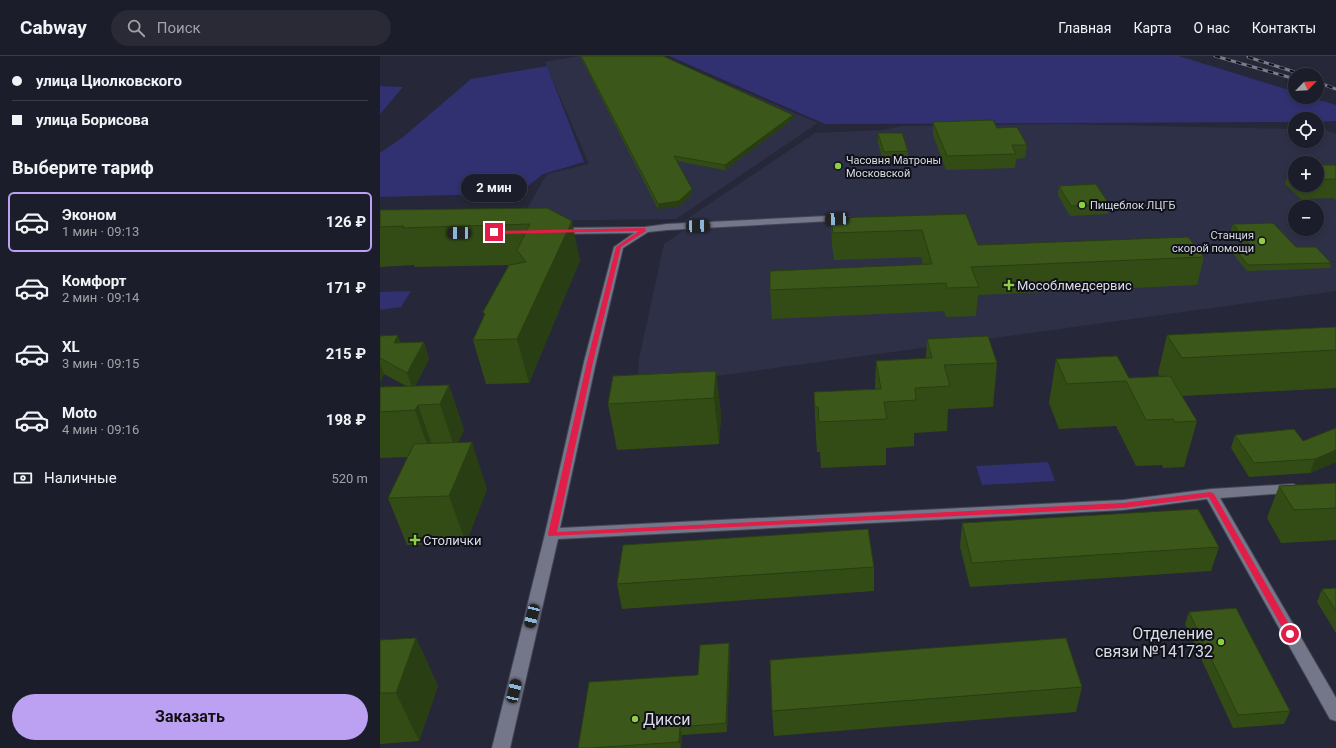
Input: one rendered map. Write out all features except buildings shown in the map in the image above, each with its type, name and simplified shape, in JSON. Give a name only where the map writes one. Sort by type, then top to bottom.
[{"type":"street","points":[[550,232],[645,230],[667,227],[860,218]]},
{"type":"street","points":[[500,748],[552,534],[589,367],[618,247],[645,230]]},
{"type":"street","points":[[552,534],[1123,505],[1211,494],[1305,488]]},
{"type":"street","points":[[1211,494],[1336,714]]},
{"type":"shaded area","points":[[579,56],[662,56],[818,123],[676,219],[520,221],[547,174],[589,164],[545,62]]},
{"type":"shaded area","points":[[669,56],[1179,56],[1288,90],[1288,104],[1324,104],[1324,101],[1336,105],[1336,121],[1324,122],[1324,112],[1288,112],[1288,122],[825,124]]},
{"type":"shaded area","points":[[547,66],[584,162],[543,174],[513,198],[492,194],[380,197],[380,153],[403,137],[471,79]]},
{"type":"shaded area","points":[[380,86],[403,87],[380,114]]},
{"type":"shaded area","points":[[1060,124],[1288,129],[1288,148],[1324,148],[1324,130],[1326,130],[1336,134],[1336,291],[637,387],[639,359],[664,244],[684,230],[682,222],[815,133],[883,130],[901,126]]},
{"type":"shaded area","points":[[411,291],[401,307],[380,310],[380,292]]},
{"type":"shaded area","points":[[1048,462],[1055,481],[982,485],[976,466]]},
{"type":"railway","points":[[1215,56],[1288,77]]},
{"type":"railway","points":[[1248,57],[1288,70]]},
{"type":"railway","points":[[1324,85],[1336,89]]},
{"type":"place","name":"Часовня Матроны Московской","points":[[838,166]]},
{"type":"place","name":"Пищеблок ЛЦГБ","points":[[1082,205]]},
{"type":"place","name":"Станция скорой помощи","points":[[1262,241]]},
{"type":"place","name":"Мособлмедсервис","points":[[1009,285]]},
{"type":"place","name":"Столички","points":[[415,540]]},
{"type":"place","name":"Отделение связи №141732","points":[[1221,642]]},
{"type":"place","name":"Дикси","points":[[635,719]]},
{"type":"route","points":[[494,232],[645,230],[618,247],[590,362],[552,534],[1123,505],[1211,494],[1290,634]]}]
